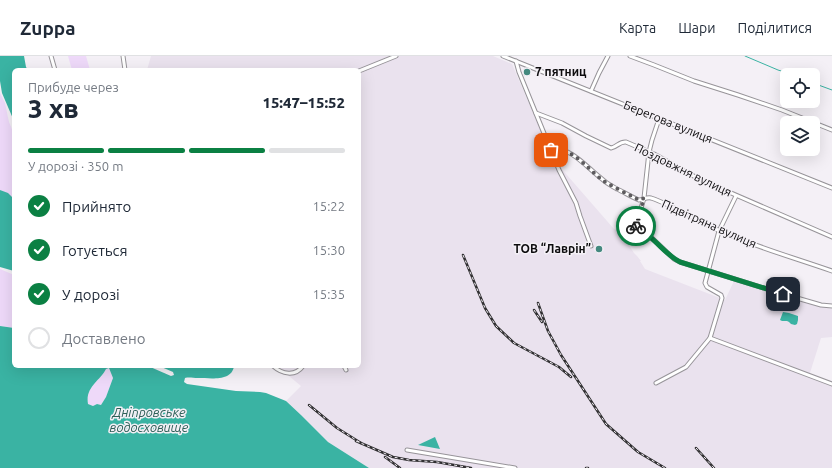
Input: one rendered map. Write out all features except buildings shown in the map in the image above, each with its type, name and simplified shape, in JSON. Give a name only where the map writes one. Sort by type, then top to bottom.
[{"type":"street","points":[[51,56],[54,68]]},
{"type":"street","points":[[123,56],[125,68]]},
{"type":"street","points":[[361,70],[396,56]]},
{"type":"street","name":"Берегова вулиця","points":[[503,56],[832,188]]},
{"type":"street","points":[[591,91],[608,56]]},
{"type":"street","points":[[630,56],[654,64],[694,82],[782,110],[832,130]]},
{"type":"street","points":[[516,61],[519,72],[559,170],[576,203],[591,246]]},
{"type":"street","name":"Поздовжня вулиця","points":[[536,113],[562,123],[611,148],[624,141],[649,152],[699,179],[832,237]]},
{"type":"street","points":[[659,119],[649,152],[644,198],[636,226],[639,230],[650,237],[674,259],[680,262],[783,294],[821,305],[832,306]]},
{"type":"street","name":"Підвітряна вулиця","points":[[551,150],[564,150],[572,154],[601,179],[637,199],[641,200],[644,198],[650,198],[719,231],[832,271]]},
{"type":"street","points":[[656,383],[686,367],[710,338],[722,298],[721,295],[706,287],[708,270],[719,231],[736,196]]},
{"type":"street","points":[[710,338],[832,384]]},
{"type":"street","points":[[276,368],[287,373],[299,371],[301,368]]},
{"type":"street","points":[[407,450],[514,468]]},
{"type":"shaded area","points":[[68,56],[86,56],[89,68],[71,68]]},
{"type":"shaded area","points":[[151,56],[493,56],[512,64],[553,159],[614,229],[620,231],[645,269],[725,300],[734,281],[832,309],[832,337],[821,338],[809,376],[832,386],[832,468],[369,468],[328,442],[286,401],[301,386],[279,368],[361,368],[361,68],[148,68]]},
{"type":"shaded area","points":[[0,93],[5,103],[12,129],[12,254],[0,190]]},
{"type":"shaded area","points":[[0,269],[12,274],[12,328],[0,326]]},
{"type":"shaded area","points":[[109,368],[113,378],[106,397],[101,405],[97,404],[93,406],[88,404],[91,389],[106,369]]},
{"type":"water","points":[[0,56],[24,56],[27,68],[12,68],[12,116],[2,93],[0,81]]},
{"type":"water","points":[[0,190],[8,193],[12,197],[12,270],[0,267]]},
{"type":"water","points":[[783,312],[798,316],[797,324],[795,325],[788,321],[780,320]]},
{"type":"water","name":"Дніпровське водосховище","points":[[0,326],[12,328],[12,368],[109,368],[153,368],[171,376],[174,375],[173,372],[164,368],[233,368],[229,375],[225,377],[185,378],[184,382],[187,384],[236,391],[266,393],[286,401],[328,442],[369,468],[0,468]],"holes":[[[109,368],[113,378],[106,397],[101,405],[97,404],[93,406],[88,404],[91,389],[106,369]]]},
{"type":"water","points":[[435,437],[440,449],[418,445]]},
{"type":"waterway","points":[[745,56],[780,71]]},
{"type":"waterway","points":[[820,86],[832,90]]},
{"type":"railway","points":[[463,255],[485,308],[496,326],[514,343],[559,367],[571,377]]},
{"type":"railway","points":[[538,303],[548,331],[561,355],[606,424],[638,452],[665,468]]},
{"type":"railway","points":[[534,310],[542,322]]},
{"type":"railway","points":[[309,405],[337,428],[361,443]]},
{"type":"railway","points":[[356,441],[393,457],[471,468]]},
{"type":"railway","points":[[696,448],[714,468]]},
{"type":"railway","points":[[385,457],[400,468]]},
{"type":"way so far","points":[[551,150],[564,150],[572,154],[601,179],[639,200],[644,198],[636,226]]},
{"type":"place","name":"7 пятниц","points":[[527,72]]},
{"type":"place","name":"ТОВ “Лаврін”","points":[[599,249]]},
{"type":"route","points":[[636,226],[674,259],[680,262],[783,294]]}]
